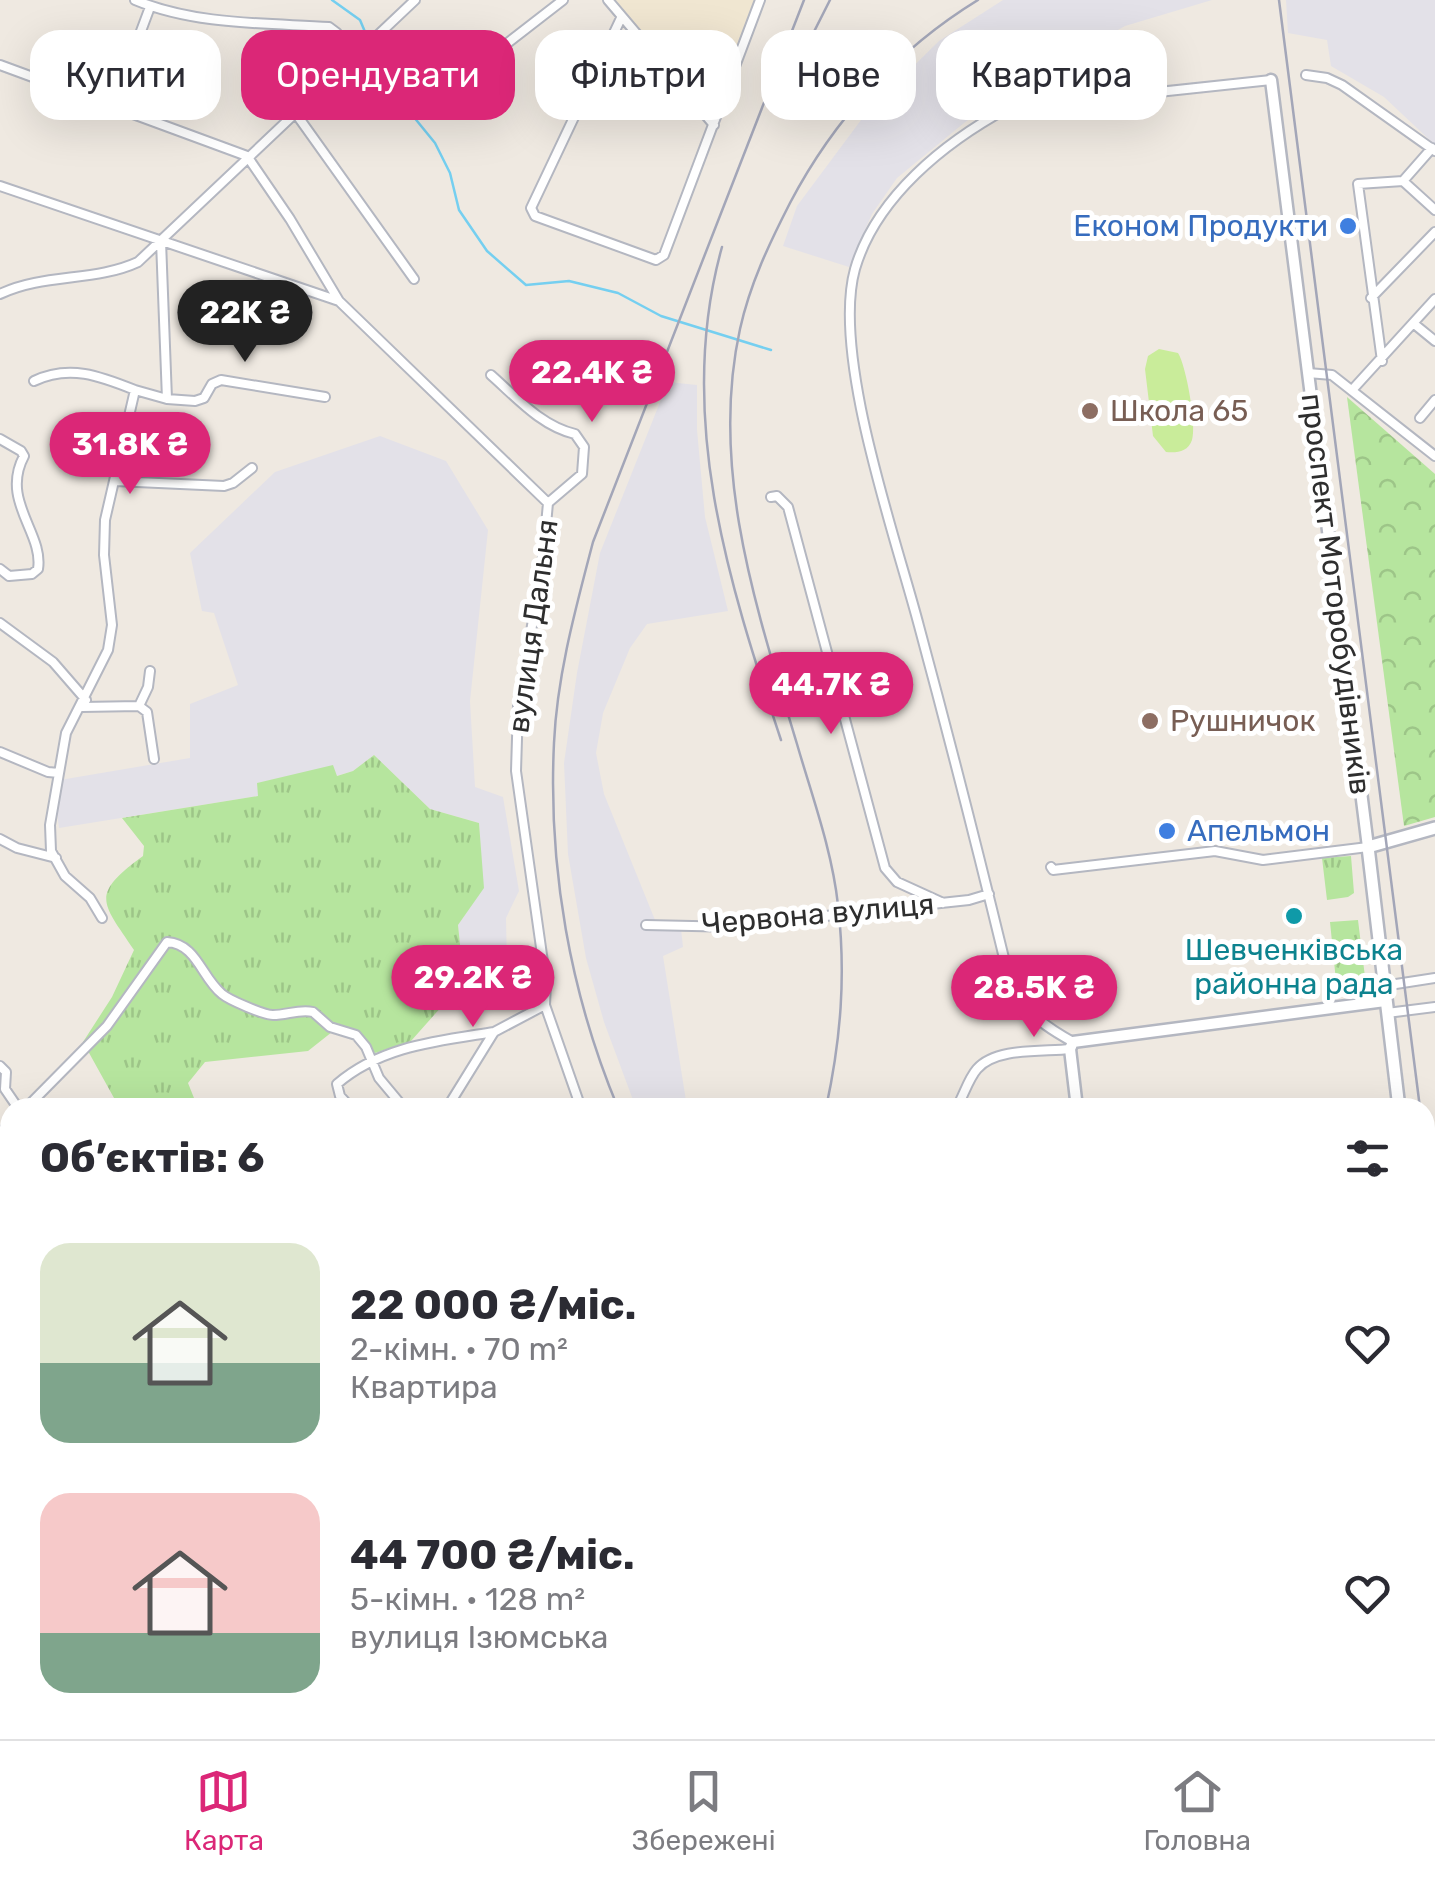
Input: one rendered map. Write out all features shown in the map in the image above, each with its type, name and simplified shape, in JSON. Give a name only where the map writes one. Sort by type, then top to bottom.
[{"type":"main road","points":[[1368,847],[1435,828]]},
{"type":"main road","name":"проспект Моторобудівників","points":[[1368,847],[1398,1098]]},
{"type":"street","points":[[135,0],[216,20],[333,30]]},
{"type":"street","points":[[382,30],[415,0]]},
{"type":"street","points":[[515,37],[563,0]]},
{"type":"street","points":[[608,0],[714,125]]},
{"type":"street","points":[[621,18],[532,212],[656,260],[664,255],[760,0]]},
{"type":"street","points":[[141,30],[150,6]]},
{"type":"street","points":[[0,65],[30,76]]},
{"type":"street","points":[[1306,75],[1342,85],[1433,150],[1403,181],[1358,184],[1382,361]]},
{"type":"street","points":[[1076,1098],[1071,1046],[1022,1003],[1004,958],[866,434],[850,312],[855,270],[878,216],[918,174],[976,126],[1008,108],[1271,80]]},
{"type":"street","name":"проспект Моторобудівників","points":[[1271,80],[1368,847]]},
{"type":"street","points":[[151,120],[247,156]]},
{"type":"street","points":[[0,294],[42,280],[124,268],[138,262],[285,120]]},
{"type":"street","points":[[300,120],[414,279]]},
{"type":"street","name":"вулиця Дальня","points":[[247,156],[338,301],[548,503],[542,568],[518,706],[516,770],[546,982],[545,1005],[578,1098]]},
{"type":"street","points":[[1403,181],[1435,210]]},
{"type":"street","points":[[0,186],[338,301]]},
{"type":"street","points":[[1371,298],[1435,232]]},
{"type":"street","points":[[162,242],[167,399]]},
{"type":"street","points":[[1354,390],[1435,300]]},
{"type":"street","points":[[1413,323],[1435,341]]},
{"type":"street","points":[[34,381],[51,372],[70,371],[100,376],[167,399],[204,398],[212,384],[221,380],[326,397]]},
{"type":"street","points":[[1308,373],[1332,375],[1435,456]]},
{"type":"street","points":[[491,375],[533,412],[559,430],[576,434],[584,447],[582,474],[548,503]]},
{"type":"street","points":[[102,918],[90,898],[65,876],[51,850],[50,825],[66,734],[108,650],[112,625],[104,554],[105,520],[135,390]]},
{"type":"street","points":[[1420,418],[1435,400]]},
{"type":"street","points":[[0,439],[24,456],[12,477],[15,507],[40,560],[32,574],[17,578],[0,569]]},
{"type":"street","points":[[115,481],[224,486],[252,468]]},
{"type":"street","points":[[771,497],[777,496],[788,506],[885,868],[896,882],[944,903]]},
{"type":"street","points":[[0,623],[54,662],[84,704]]},
{"type":"street","points":[[139,706],[150,671]]},
{"type":"street","points":[[84,704],[139,706],[146,712],[154,760]]},
{"type":"street","points":[[0,752],[59,773]]},
{"type":"street","points":[[0,839],[17,848],[56,858]]},
{"type":"street","points":[[1051,867],[1054,870],[1215,851],[1263,860],[1368,847]]},
{"type":"street","name":"Червона вулиця","points":[[646,925],[738,927],[944,903],[989,894]]},
{"type":"street","points":[[36,1098],[107,1026],[167,942],[190,950],[222,995],[267,1015],[313,1012],[330,1027],[351,1031],[366,1048],[379,1078],[396,1098]]},
{"type":"street","points":[[1383,986],[1435,978]]},
{"type":"street","points":[[342,1098],[337,1084],[372,1060],[412,1045],[494,1032],[545,1005]]},
{"type":"street","points":[[961,1098],[976,1070],[1002,1056],[1386,1006],[1435,1006]]},
{"type":"street","points":[[453,1098],[494,1032]]},
{"type":"street","points":[[0,1066],[6,1072],[6,1092],[10,1098]]},
{"type":"shaded area","points":[[614,0],[756,0],[741,41],[741,30],[640,30]]},
{"type":"shaded area","points":[[1003,0],[1212,0],[1118,30],[956,30]]},
{"type":"shaded area","points":[[1286,0],[1435,0],[1435,145],[1384,97],[1331,66],[1327,40],[1288,33]]},
{"type":"shaded area","points":[[936,44],[936,120],[968,120],[897,178],[872,214],[849,267],[783,246],[797,206],[861,120],[916,120],[916,64]]},
{"type":"shaded area","points":[[668,382],[697,385],[705,517],[728,611],[647,624],[630,648],[603,713],[596,753],[604,794],[655,920],[663,928],[681,929],[683,947],[663,956],[686,1098],[632,1098],[586,958],[568,854],[564,763],[600,553]]},
{"type":"shaded area","points":[[380,436],[446,461],[488,530],[470,701],[475,787],[503,797],[519,891],[506,918],[507,968],[496,993],[464,983],[458,925],[483,888],[479,823],[430,809],[374,755],[353,771],[336,776],[333,766],[258,783],[258,796],[59,828],[56,804],[60,780],[190,758],[190,704],[238,685],[214,613],[202,611],[190,553],[275,472]]},
{"type":"green space","points":[[1159,349],[1178,353],[1190,396],[1192,440],[1178,452],[1166,452],[1153,436],[1145,369],[1148,356]]},
{"type":"green space","points":[[1347,397],[1435,474],[1435,817],[1404,826]]},
{"type":"green space","points":[[374,755],[430,809],[479,823],[484,888],[458,925],[464,983],[469,985],[451,996],[411,1041],[375,1053],[355,1030],[336,1023],[332,1032],[308,1051],[205,1062],[188,1083],[194,1098],[114,1098],[83,1042],[112,997],[134,950],[114,920],[106,899],[115,880],[143,856],[144,846],[122,818],[258,796],[257,783],[333,765],[337,776],[353,771]]},
{"type":"green space","points":[[1351,856],[1354,893],[1327,900],[1322,858]]},
{"type":"green space","points":[[1358,920],[1365,977],[1336,981],[1330,922]]},
{"type":"waterway","points":[[332,0],[360,20],[364,30]]},
{"type":"waterway","points":[[416,120],[435,143],[450,173],[459,210],[487,251],[526,285],[569,281],[618,293],[661,316],[771,350]]},
{"type":"tram line","points":[[1279,0],[1419,1098]]},
{"type":"railway","points":[[614,1098],[575,975],[559,883],[553,790],[563,667],[593,542],[804,0]]},
{"type":"railway","points":[[815,30],[830,0]]},
{"type":"railway","points":[[828,1098],[841,1007],[838,905],[826,844],[767,642],[742,539],[730,434],[732,382],[740,329],[755,280],[807,172],[870,88],[921,41],[978,0]]},
{"type":"railway","points":[[722,247],[709,310],[704,372],[706,434],[727,558],[781,740]]},
{"type":"place","name":"Економ Продукти","points":[[1348,226]]},
{"type":"place","name":"Школа 65","points":[[1090,411]]},
{"type":"place","name":"Рушничок","points":[[1150,721]]},
{"type":"place","name":"Апельмон","points":[[1167,831]]},
{"type":"place","name":"Шевченківська районна рада","points":[[1294,916]]}]
